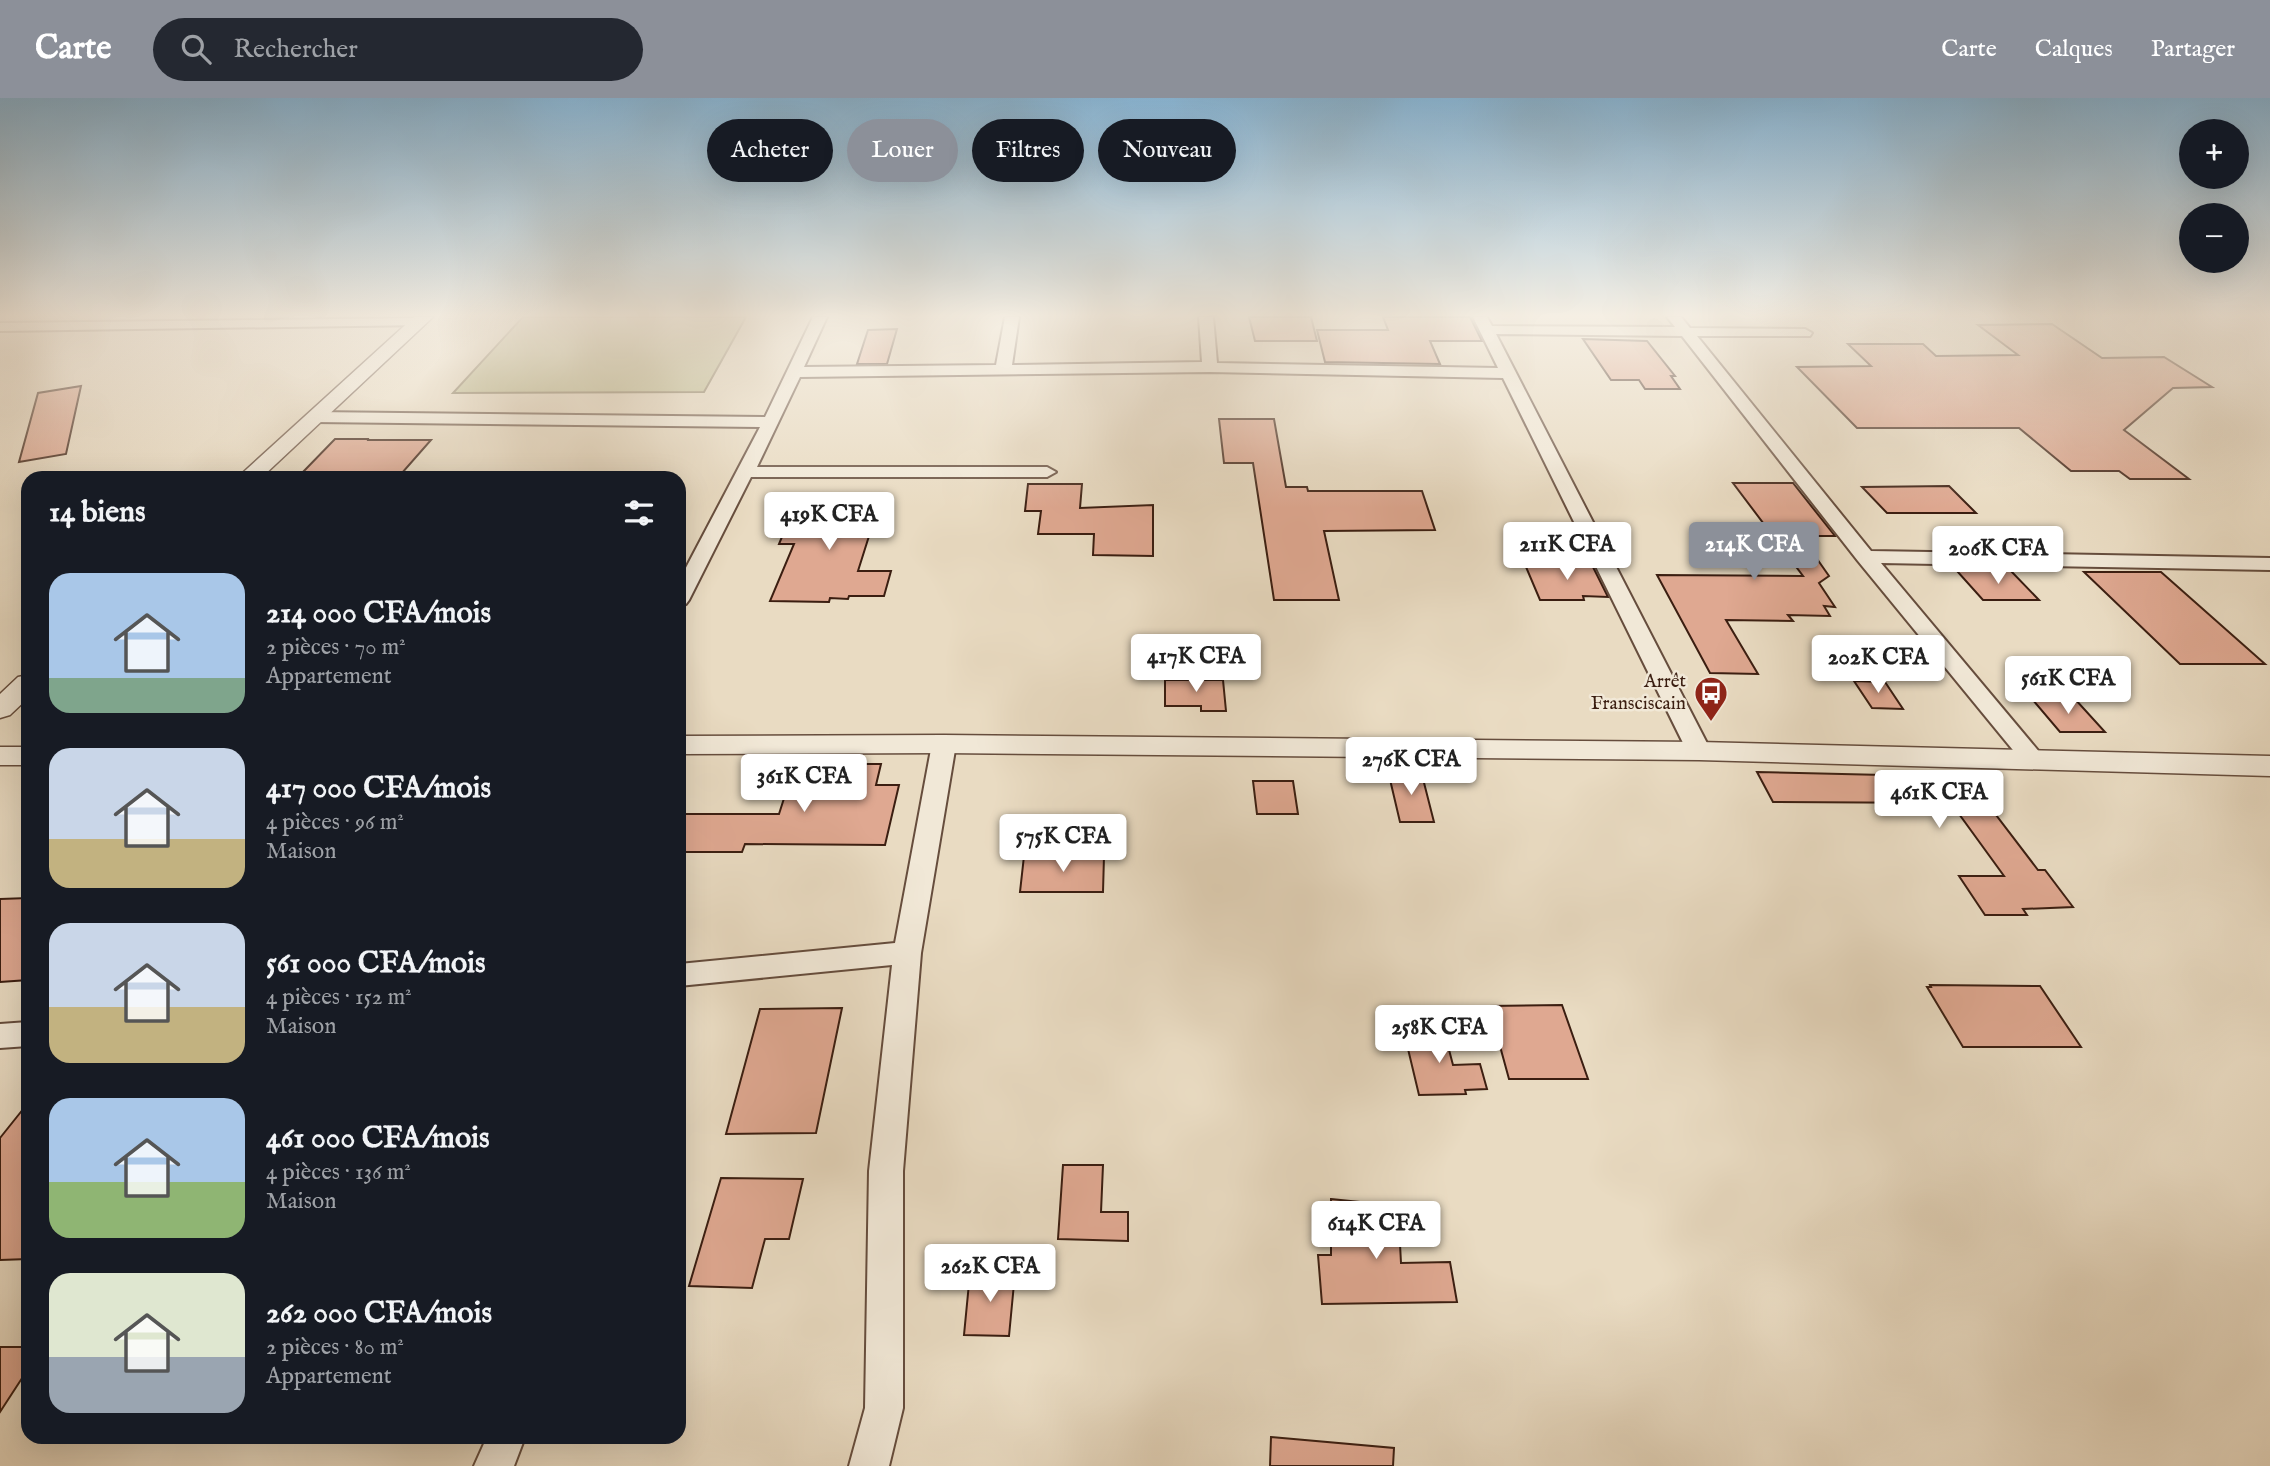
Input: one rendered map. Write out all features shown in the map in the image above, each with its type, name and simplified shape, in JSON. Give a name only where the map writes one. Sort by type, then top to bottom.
[{"type":"street","points":[[256,471],[354,381]]},
{"type":"street","points":[[686,586],[790,381]]},
{"type":"street","points":[[1512,381],[1699,751]]},
{"type":"street","points":[[1725,381],[1865,557],[2034,760]]},
{"type":"street","points":[[314,417],[771,422]]},
{"type":"street","points":[[745,472],[1047,472]]},
{"type":"street","points":[[1865,557],[2270,564]]},
{"type":"street","points":[[0,709],[21,690]]},
{"type":"street","points":[[869,1466],[884,1408],[886,1171],[907,953],[944,744]]},
{"type":"street","points":[[686,746],[944,744],[1699,751],[2270,766]]},
{"type":"street","points":[[0,756],[21,756]]},
{"type":"street","points":[[686,974],[907,953]]},
{"type":"street","points":[[0,1036],[21,1034]]},
{"type":"street","points":[[494,1466],[503,1444]]},
{"type":"shaded area","points":[[464,381],[710,381],[704,392],[453,393]]},
{"type":"building","points":[[1640,381],[1674,381],[1680,389],[1645,389]]},
{"type":"building","points":[[1811,381],[2202,381],[2212,387],[2173,388],[2124,430],[2189,479],[2130,479],[2119,471],[2071,471],[2019,428],[1857,428]]},
{"type":"building","points":[[81,386],[66,454],[19,462],[38,393]]},
{"type":"building","points":[[1219,419],[1274,419],[1286,487],[1307,487],[1308,491],[1422,491],[1435,530],[1324,531],[1339,600],[1274,600],[1253,463],[1224,463]]},
{"type":"building","points":[[335,439],[431,440],[404,471],[304,471]]},
{"type":"building","points":[[1733,483],[1793,483],[1835,536],[1801,536],[1829,576],[1819,583],[1835,607],[1824,606],[1830,616],[1788,615],[1793,621],[1726,620],[1758,674],[1710,673],[1657,575],[1803,576]]},
{"type":"building","points":[[1028,484],[1082,484],[1080,508],[1153,505],[1153,556],[1093,555],[1094,534],[1038,534],[1041,511],[1025,511]]},
{"type":"building","points":[[1949,486],[1976,513],[1887,513],[1862,487]]},
{"type":"building","points":[[816,497],[881,498],[858,571],[891,571],[884,596],[830,598],[829,602],[770,601],[794,544],[779,544],[796,503],[813,503]]},
{"type":"building","points":[[1573,561],[1590,561],[1608,597],[1583,596],[1584,600],[1540,600],[1526,567],[1576,567]]},
{"type":"building","points":[[1957,571],[2011,571],[2039,600],[1983,600]]},
{"type":"building","points":[[2084,572],[2161,572],[2265,664],[2180,664]]},
{"type":"building","points":[[1165,680],[1223,680],[1226,711],[1201,711],[1201,706],[1165,706]]},
{"type":"building","points":[[1854,681],[1885,682],[1903,709],[1872,708]]},
{"type":"building","points":[[2032,699],[2075,699],[2105,732],[2060,732]]},
{"type":"building","points":[[795,764],[881,764],[876,785],[899,785],[885,845],[745,844],[742,852],[686,852],[686,814],[779,814]]},
{"type":"building","points":[[1388,771],[1421,771],[1434,822],[1400,822]]},
{"type":"building","points":[[1757,772],[1884,775],[1888,781],[1967,777],[2038,870],[2045,870],[2073,907],[2023,909],[2027,915],[1985,915],[1959,876],[2004,876],[1951,803],[1773,802]]},
{"type":"building","points":[[1253,781],[1293,781],[1298,814],[1257,814]]},
{"type":"building","points":[[1024,856],[1104,856],[1103,892],[1020,892]]},
{"type":"building","points":[[21,898],[21,980],[0,982],[0,899]]},
{"type":"building","points":[[1930,985],[2040,986],[2081,1047],[1963,1047],[1927,987],[1931,987]]},
{"type":"building","points":[[1562,1005],[1588,1079],[1509,1079],[1489,1006]]},
{"type":"building","points":[[842,1008],[816,1133],[726,1134],[760,1009]]},
{"type":"building","points":[[1443,1027],[1453,1065],[1480,1064],[1487,1089],[1465,1090],[1466,1094],[1419,1095],[1403,1028]]},
{"type":"building","points":[[21,1112],[21,1259],[0,1260],[0,1138]]},
{"type":"building","points":[[1063,1165],[1103,1165],[1101,1212],[1128,1212],[1128,1241],[1058,1239]]},
{"type":"building","points":[[721,1178],[803,1179],[789,1239],[765,1239],[752,1288],[689,1286]]},
{"type":"building","points":[[1331,1199],[1398,1206],[1401,1263],[1450,1262],[1457,1302],[1322,1304],[1318,1255],[1331,1255]]},
{"type":"building","points":[[970,1273],[1015,1273],[1009,1336],[964,1335]]},
{"type":"building","points":[[0,1347],[21,1347],[21,1380],[0,1412]]},
{"type":"building","points":[[1271,1437],[1394,1448],[1393,1466],[1270,1466]]},
{"type":"place","name":"Arrêt Fransciscain","points":[[1711,723]]}]
